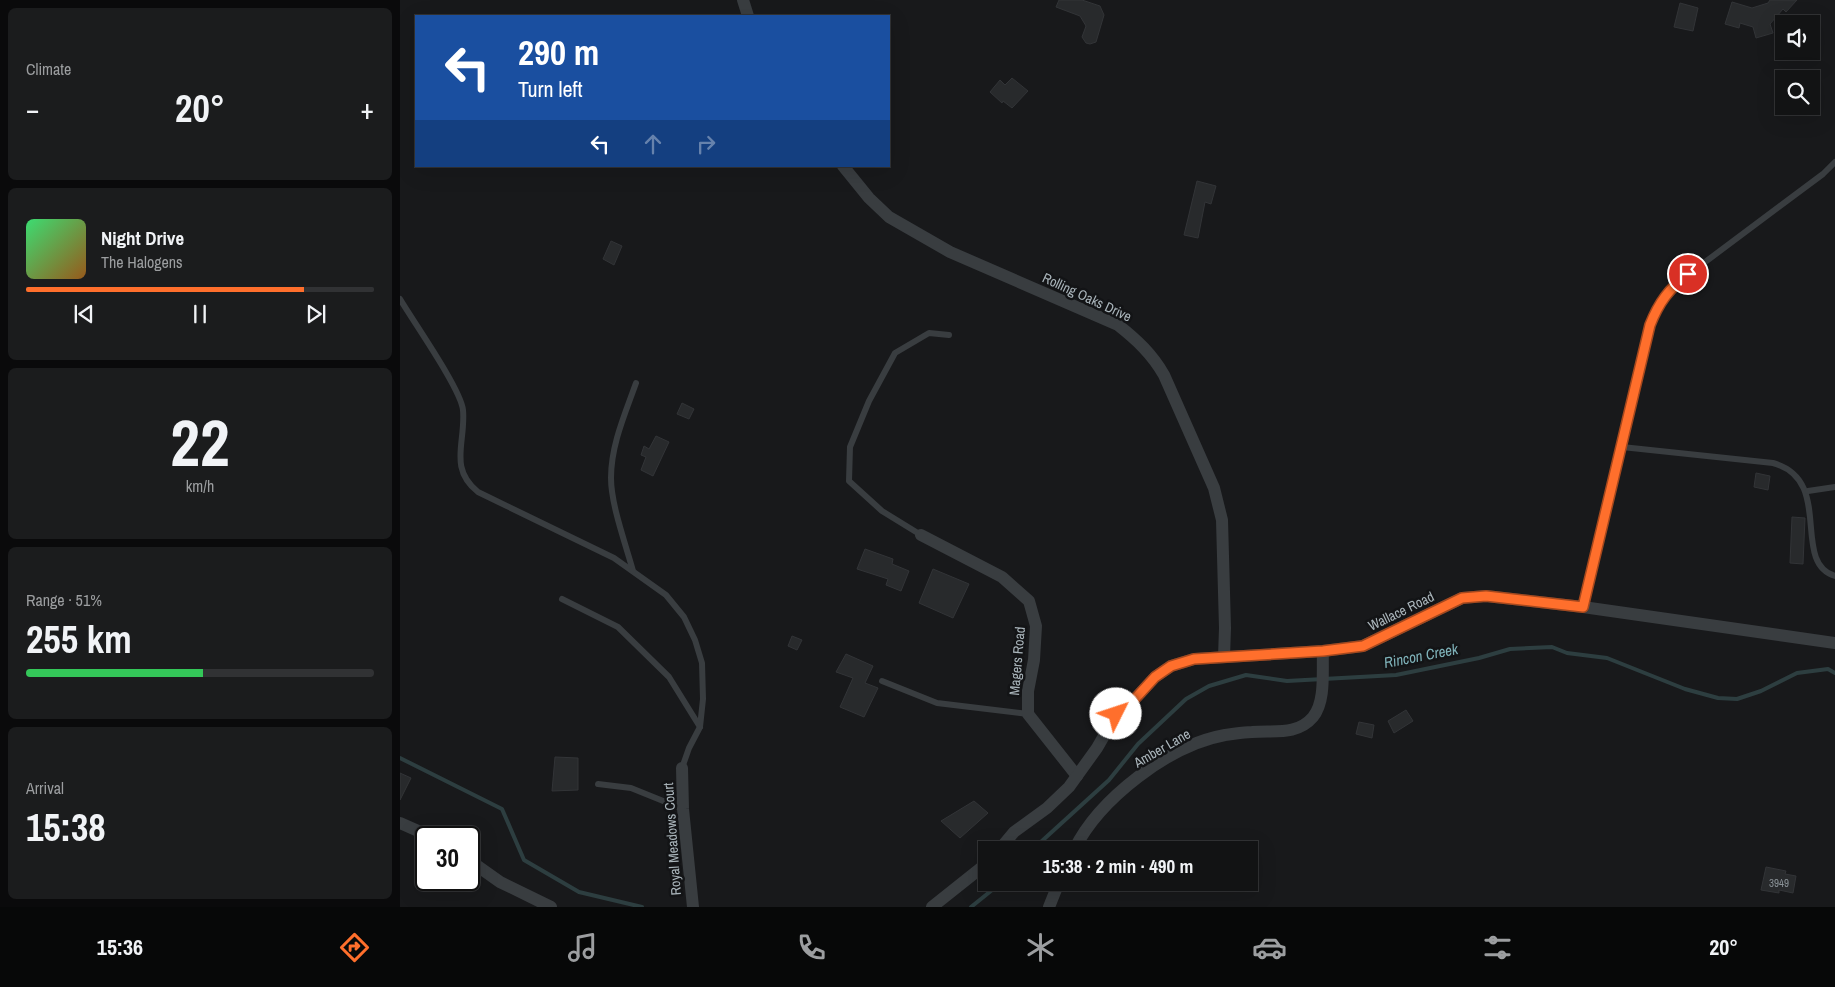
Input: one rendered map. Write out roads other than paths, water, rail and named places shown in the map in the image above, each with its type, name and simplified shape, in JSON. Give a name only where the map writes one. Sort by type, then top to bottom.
[{"type":"street","points":[[743,0],[748,15]]},
{"type":"street","name":"Rolling Oaks Drive","points":[[844,167],[869,198],[889,217],[950,252],[1118,325],[1140,342],[1156,360],[1214,488],[1222,520],[1224,657]]},
{"type":"street","name":"Magers Road","points":[[921,535],[1002,577],[1029,601],[1036,626],[1034,660],[1028,691],[1028,714],[1077,776]]},
{"type":"street","name":"Wallace Road","points":[[1006,841],[1014,832],[1047,808],[1069,787],[1097,748],[1116,714],[1133,701],[1155,677],[1171,666],[1194,659],[1323,651],[1363,646],[1462,598],[1486,596],[1583,607],[1835,643]]},
{"type":"street","name":"Amber Lane","points":[[1080,841],[1094,820],[1107,806],[1134,781],[1164,760],[1199,743],[1224,735],[1288,731],[1303,726],[1320,704],[1323,651]]},
{"type":"street","name":"Royal Meadows Court","points":[[682,768],[683,810],[693,907]]},
{"type":"street","points":[[400,823],[415,830]]},
{"type":"street","points":[[480,868],[500,882],[551,907]]},
{"type":"street","points":[[932,907],[978,870]]},
{"type":"street","points":[[1049,907],[1055,891]]},
{"type":"lane","points":[[1583,607],[1650,325],[1663,297],[1673,286],[1823,174],[1835,162]]},
{"type":"lane","points":[[400,299],[455,388],[463,408],[460,468],[468,484],[478,492],[614,558],[666,594],[684,617],[696,640],[702,664],[700,727],[689,748],[682,768]]},
{"type":"lane","points":[[921,535],[882,511],[849,481],[850,447],[869,401],[896,353],[929,333],[949,336]]},
{"type":"lane","points":[[634,571],[616,509],[611,480],[614,446],[636,383]]},
{"type":"lane","points":[[1622,447],[1773,463],[1781,465],[1796,474],[1812,500],[1814,546],[1817,559],[1829,574],[1835,576]]},
{"type":"lane","points":[[1808,491],[1835,487]]},
{"type":"lane","points":[[562,599],[618,627],[669,677],[700,727]]},
{"type":"lane","points":[[882,681],[937,704],[1028,714]]},
{"type":"lane","points":[[598,784],[631,788],[683,810]]},
{"type":"waterway","name":"Rincon Creek","points":[[1042,841],[1109,780],[1138,744],[1186,699],[1209,686],[1246,675],[1287,681],[1396,675],[1479,658],[1510,649],[1552,647],[1567,653],[1607,658],[1685,689],[1718,698],[1737,699],[1761,691],[1797,673],[1828,669],[1835,673]]},
{"type":"waterway","points":[[400,758],[502,809],[524,860],[579,892],[642,907]]},
{"type":"waterway","name":"Rincon Creek","points":[[971,907],[991,891]]}]
